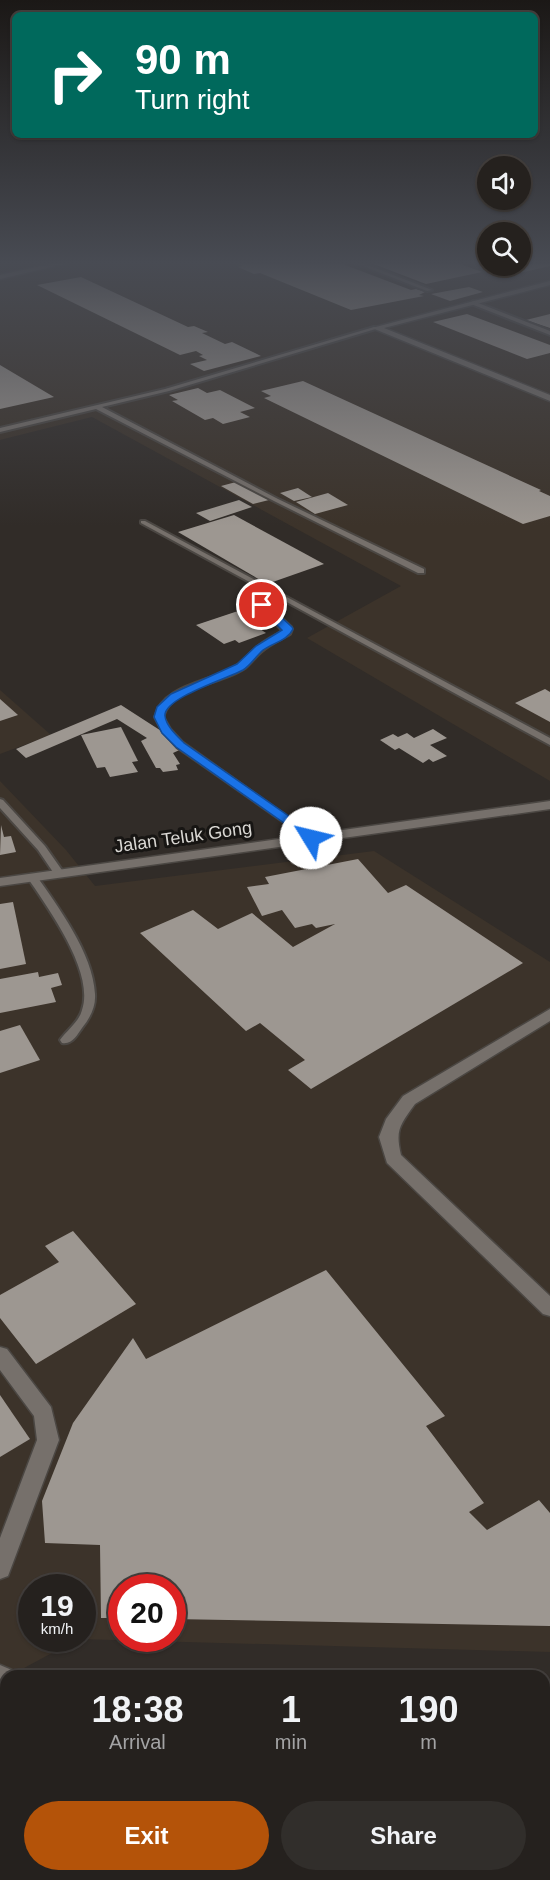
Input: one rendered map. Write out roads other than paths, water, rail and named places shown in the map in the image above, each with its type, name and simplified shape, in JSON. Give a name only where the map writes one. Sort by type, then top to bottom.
[{"type":"street","points":[[433,351],[550,398]]},
{"type":"street","name":"Jalan Teluk Gong","points":[[0,882],[550,805]]},
{"type":"street","points":[[550,1014],[409,1100],[392,1123],[388,1137],[393,1158],[550,1308]]},
{"type":"street","points":[[0,1354],[44,1413],[48,1440],[0,1568]]},
{"type":"lane","points":[[0,430],[192,383],[300,351]]},
{"type":"lane","points":[[97,407],[266,495],[421,571]]},
{"type":"lane","points":[[143,522],[550,742]]},
{"type":"lane","points":[[262,605],[288,629],[287,632],[259,648],[241,667],[174,697],[161,709],[159,717],[166,730],[180,745],[311,838]]},
{"type":"lane","points":[[0,802],[42,848],[59,873]]},
{"type":"lane","points":[[32,877],[55,912],[90,984],[87,1011],[66,1040]]}]
